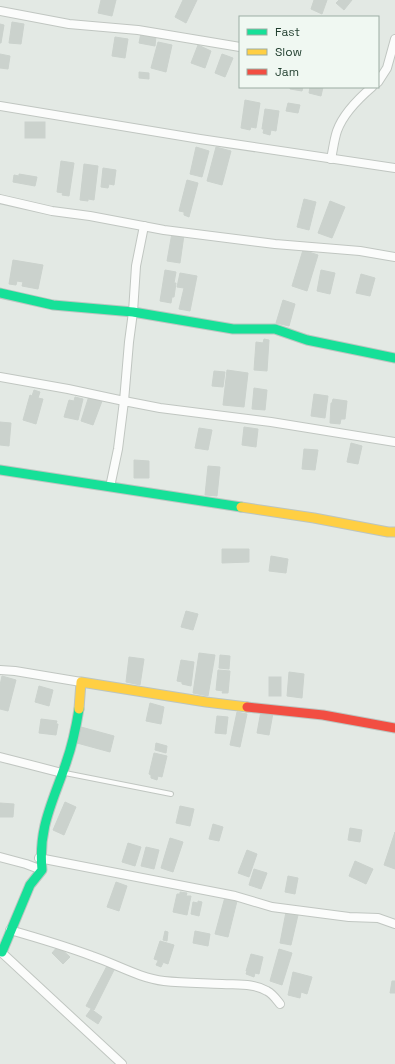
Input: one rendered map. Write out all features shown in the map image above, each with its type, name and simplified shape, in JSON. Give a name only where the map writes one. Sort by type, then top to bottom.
[{"type":"street","points":[[0,11],[69,24],[138,30],[239,47]]},
{"type":"street","points":[[379,80],[387,68],[395,39]]},
{"type":"street","points":[[330,159],[337,131],[344,116],[371,88]]},
{"type":"street","points":[[0,106],[200,139],[395,168]]},
{"type":"street","points":[[0,199],[52,211],[144,226],[275,244],[360,251],[395,257]]},
{"type":"street","points":[[110,487],[118,449],[133,312],[136,266],[144,226]]},
{"type":"street","points":[[0,294],[53,305],[133,312],[233,329],[275,329],[307,340],[395,358]]},
{"type":"street","points":[[0,377],[160,408],[271,422],[395,442]]},
{"type":"street","points":[[0,470],[314,518],[395,532]]},
{"type":"street","points":[[0,670],[15,671],[206,702],[323,715],[395,728]]},
{"type":"street","points":[[42,870],[39,858],[43,826],[71,750],[78,720],[81,682]]},
{"type":"street","points":[[0,757],[62,773]]},
{"type":"street","points":[[0,857],[42,870]]},
{"type":"street","points":[[39,858],[235,896],[272,907],[378,918],[395,924]]},
{"type":"street","points":[[42,870],[30,885],[1,952],[122,1064]]},
{"type":"street","points":[[10,930],[93,956],[132,972],[159,980],[243,984],[257,987],[274,995],[280,1004]]},
{"type":"lane","points":[[62,773],[171,794]]},
{"type":"building","points":[[101,0],[116,0],[112,16],[98,13]]},
{"type":"building","points":[[183,0],[197,0],[186,23],[175,17]]},
{"type":"building","points":[[314,0],[327,0],[322,14],[311,9]]},
{"type":"building","points":[[339,0],[352,0],[344,10],[336,3]]},
{"type":"building","points":[[12,22],[24,24],[21,44],[9,43]]},
{"type":"building","points":[[0,24],[4,25],[1,43],[0,43]]},
{"type":"building","points":[[141,33],[156,36],[155,46],[139,43]]},
{"type":"building","points":[[115,37],[128,39],[125,58],[112,56]]},
{"type":"building","points":[[158,42],[172,45],[166,72],[151,68]]},
{"type":"building","points":[[198,45],[211,51],[205,68],[191,63]]},
{"type":"building","points":[[0,54],[10,56],[8,69],[0,68]]},
{"type":"building","points":[[222,54],[233,58],[225,77],[215,73]]},
{"type":"building","points":[[139,72],[149,73],[149,79],[139,78]]},
{"type":"building","points":[[290,88],[303,88],[302,91]]},
{"type":"building","points":[[310,88],[323,88],[321,96],[309,93]]},
{"type":"building","points":[[245,100],[260,103],[256,128],[251,127],[250,130],[241,128]]},
{"type":"building","points":[[288,103],[300,105],[298,113],[286,111]]},
{"type":"building","points":[[265,109],[279,111],[276,131],[271,130],[270,135],[263,133],[264,129],[262,129]]},
{"type":"building","points":[[25,122],[45,122],[45,138],[25,138]]},
{"type":"building","points":[[196,147],[209,151],[202,177],[190,174]]},
{"type":"building","points":[[216,147],[231,151],[222,185],[207,181]]},
{"type":"building","points":[[61,161],[74,163],[69,196],[62,195],[63,193],[57,192]]},
{"type":"building","points":[[84,164],[98,166],[94,200],[80,200]]},
{"type":"building","points":[[103,168],[116,170],[114,185],[109,184],[108,188],[101,187]]},
{"type":"building","points":[[19,174],[37,177],[35,186],[13,182],[14,175],[19,176]]},
{"type":"building","points":[[187,180],[198,183],[189,217],[184,215],[184,212],[179,211]]},
{"type":"building","points":[[304,199],[316,202],[309,230],[297,227]]},
{"type":"building","points":[[330,201],[345,207],[332,238],[318,233]]},
{"type":"building","points":[[172,233],[184,235],[180,263],[167,261]]},
{"type":"building","points":[[303,250],[318,255],[307,291],[292,286]]},
{"type":"building","points":[[13,260],[43,265],[38,289],[22,286],[23,282],[17,281],[16,285],[9,284]]},
{"type":"building","points":[[165,270],[176,272],[174,297],[172,297],[171,303],[160,301]]},
{"type":"building","points":[[321,270],[335,273],[330,294],[317,291]]},
{"type":"building","points":[[180,273],[197,276],[190,311],[179,309],[184,288],[177,287]]},
{"type":"building","points":[[361,274],[375,278],[370,296],[356,293]]},
{"type":"building","points":[[283,300],[295,304],[289,326],[276,323]]},
{"type":"building","points":[[264,339],[269,340],[267,371],[254,370],[256,342],[263,343]]},
{"type":"building","points":[[227,370],[248,373],[244,407],[223,405]]},
{"type":"building","points":[[214,371],[225,372],[223,387],[212,386]]},
{"type":"building","points":[[254,388],[267,390],[265,410],[252,409]]},
{"type":"building","points":[[34,390],[40,392],[38,398],[43,399],[36,424],[23,420],[30,395],[32,396]]},
{"type":"building","points":[[314,394],[328,396],[325,418],[311,416]]},
{"type":"building","points":[[89,396],[102,401],[93,425],[81,421]]},
{"type":"building","points":[[75,397],[83,399],[78,420],[64,417],[69,400],[74,401]]},
{"type":"building","points":[[333,399],[347,401],[345,419],[341,419],[340,424],[330,423],[331,403]]},
{"type":"building","points":[[0,422],[11,423],[9,446],[0,445]]},
{"type":"building","points":[[244,427],[258,429],[256,447],[242,445]]},
{"type":"building","points":[[199,428],[212,430],[208,450],[195,448]]},
{"type":"building","points":[[351,443],[362,446],[358,464],[347,462]]},
{"type":"building","points":[[304,449],[318,450],[315,470],[302,469]]},
{"type":"building","points":[[134,460],[149,461],[149,478],[134,478]]},
{"type":"building","points":[[208,466],[220,467],[217,496],[205,495]]},
{"type":"building","points":[[222,549],[249,549],[249,562],[222,563]]},
{"type":"building","points":[[271,556],[288,559],[286,573],[269,571]]},
{"type":"building","points":[[186,611],[198,614],[193,630],[181,627]]},
{"type":"building","points":[[199,653],[215,655],[208,696],[193,693]]},
{"type":"building","points":[[220,655],[230,656],[229,669],[219,668]]},
{"type":"building","points":[[129,657],[144,659],[140,685],[126,682]]},
{"type":"building","points":[[181,660],[194,662],[191,686],[177,681]]},
{"type":"building","points":[[218,670],[230,671],[228,693],[222,693],[223,691],[216,690]]},
{"type":"building","points":[[289,672],[304,674],[302,698],[287,696]]},
{"type":"building","points":[[2,676],[16,680],[8,711],[0,709],[0,685]]},
{"type":"building","points":[[269,677],[281,677],[281,696],[269,696]]},
{"type":"building","points":[[39,686],[53,690],[49,706],[35,702]]},
{"type":"building","points":[[150,703],[164,707],[161,724],[146,721]]},
{"type":"building","points":[[261,711],[273,713],[269,735],[257,733]]},
{"type":"building","points":[[237,712],[247,714],[240,747],[230,745]]},
{"type":"building","points":[[217,716],[228,717],[226,734],[215,733]]},
{"type":"building","points":[[41,719],[57,721],[56,724],[58,724],[56,735],[39,733]]},
{"type":"building","points":[[81,727],[114,736],[110,752],[77,743]]},
{"type":"building","points":[[156,743],[167,746],[166,753],[155,750]]},
{"type":"building","points":[[154,753],[167,756],[162,777],[158,776],[157,780],[151,778],[151,775],[149,774]]},
{"type":"building","points":[[65,802],[76,807],[64,835],[53,830]]},
{"type":"building","points":[[0,803],[14,804],[13,817],[0,817]]},
{"type":"building","points":[[180,806],[194,809],[190,826],[176,823]]},
{"type":"building","points":[[213,824],[223,827],[219,841],[209,839]]},
{"type":"building","points":[[350,828],[362,830],[360,842],[348,840]]},
{"type":"building","points":[[395,832],[395,869],[384,865]]},
{"type":"building","points":[[170,838],[183,842],[173,872],[161,868]]},
{"type":"building","points":[[128,843],[141,847],[135,866],[122,862]]},
{"type":"building","points":[[146,847],[159,850],[154,869],[141,866]]},
{"type":"building","points":[[247,850],[257,854],[249,877],[238,873]]},
{"type":"building","points":[[355,861],[373,869],[366,884],[349,876]]},
{"type":"building","points":[[254,869],[267,873],[261,889],[249,885]]},
{"type":"building","points":[[288,876],[298,878],[295,894],[285,892]]},
{"type":"building","points":[[116,882],[127,886],[119,911],[107,907]]},
{"type":"building","points":[[180,892],[187,893],[186,896],[191,896],[187,915],[173,912],[177,894],[180,894]]},
{"type":"building","points":[[225,897],[237,901],[228,937],[215,934]]},
{"type":"building","points":[[198,901],[202,902],[199,916],[191,914],[193,902],[198,903]]},
{"type":"building","points":[[286,912],[298,915],[291,945],[280,943]]},
{"type":"building","points":[[165,931],[168,932],[167,941],[163,940]]},
{"type":"building","points":[[195,931],[210,934],[208,946],[193,943]]},
{"type":"building","points":[[160,941],[174,945],[168,964],[154,959]]},
{"type":"building","points":[[58,946],[70,957],[63,964],[52,953]]},
{"type":"building","points":[[279,949],[292,953],[282,985],[270,981]]},
{"type":"building","points":[[251,954],[263,957],[259,974],[255,973],[254,977],[246,974]]},
{"type":"building","points":[[158,961],[163,963],[161,967],[156,965]]},
{"type":"building","points":[[108,964],[115,968],[94,1010],[86,1006]]},
{"type":"building","points":[[293,972],[312,977],[307,994],[301,992],[300,998],[288,995]]},
{"type":"building","points":[[392,981],[395,981],[395,993],[390,993]]},
{"type":"building","points":[[91,1009],[102,1017],[98,1024],[86,1016]]},
{"type":"traffic: fast","points":[[0,293],[53,305],[133,312],[233,329],[275,329],[307,340],[395,358]]},
{"type":"traffic: fast","points":[[0,470],[241,507]]},
{"type":"traffic: fast","points":[[2,952],[30,885],[42,870],[41,855],[44,828],[70,750],[79,709]]},
{"type":"traffic: slow","points":[[241,507],[395,532]]},
{"type":"traffic: slow","points":[[79,709],[81,682],[247,707]]},
{"type":"traffic: jam","points":[[247,707],[323,715],[395,728]]}]
